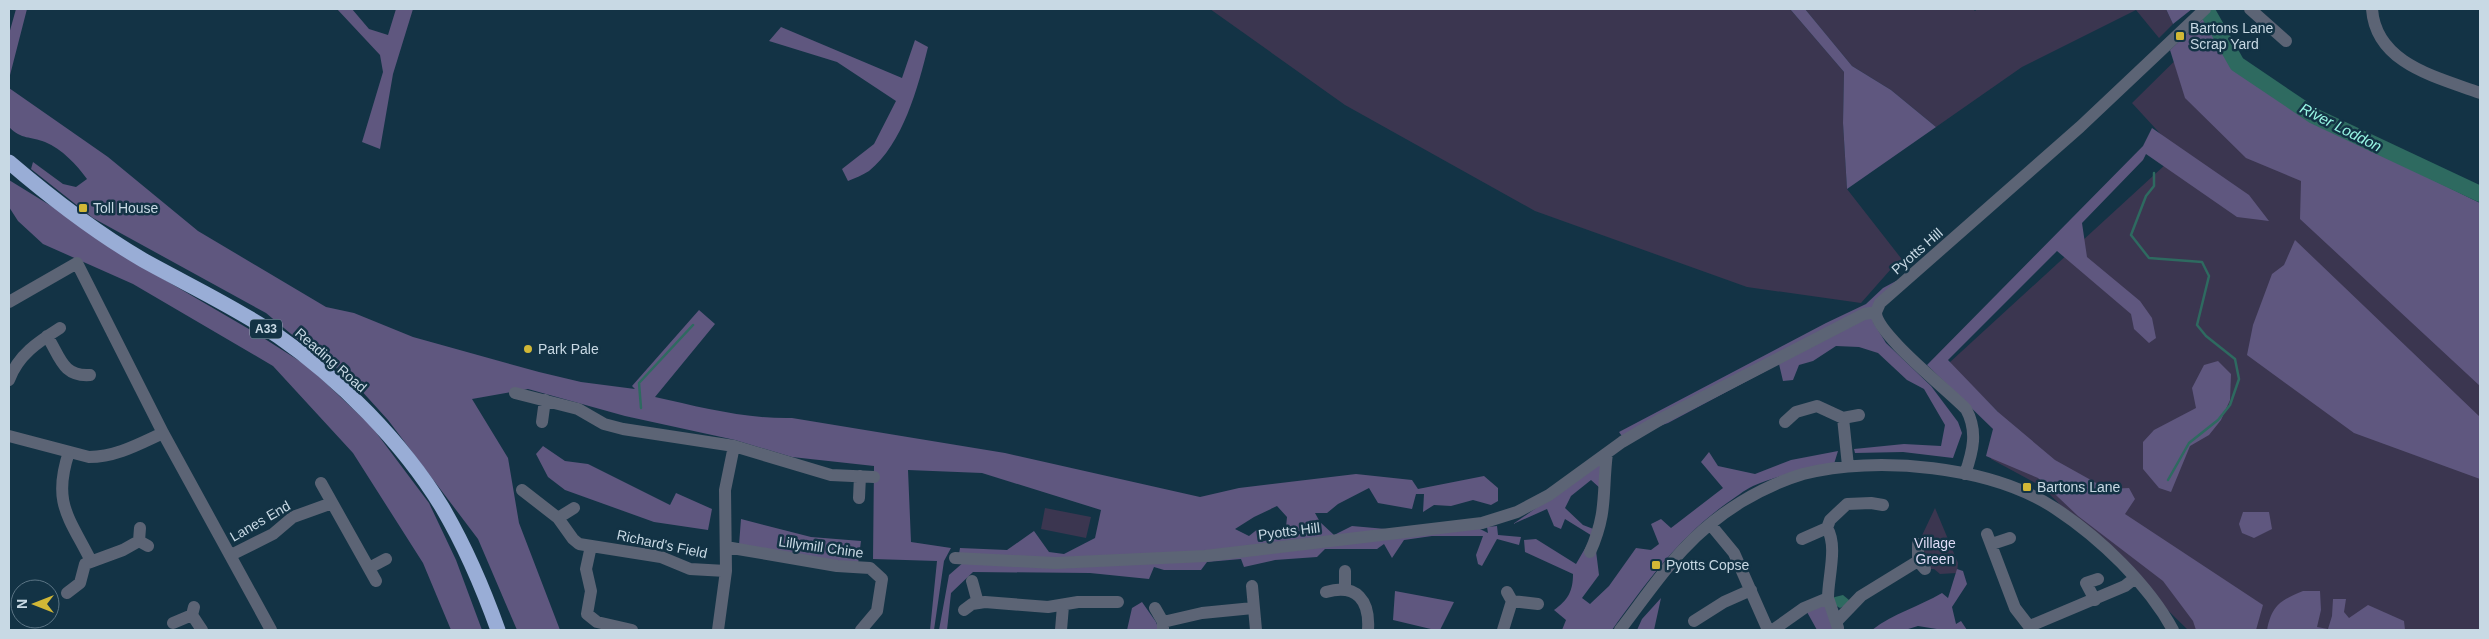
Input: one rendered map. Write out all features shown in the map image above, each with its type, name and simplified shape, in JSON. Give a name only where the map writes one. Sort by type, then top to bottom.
[{"type":"highway","name":"Reading Road","points":[[9,162],[53,199],[109,238],[150,264],[222,301],[278,336],[339,386],[385,433],[441,506],[468,556],[498,630]]},
{"type":"street","name":"Pyotts Hill","points":[[955,558],[1055,563],[1205,556],[1482,523],[1517,512],[1550,495],[1607,453],[1661,419],[1864,314],[1876,312],[1880,303],[2080,126],[2205,9]]},
{"type":"street","points":[[2250,9],[2286,41]]},
{"type":"street","points":[[2372,9],[2374,26],[2379,36],[2387,47],[2403,61],[2430,76],[2480,93]]},
{"type":"street","points":[[10,297],[77,262],[163,433],[272,630]]},
{"type":"street","points":[[1876,312],[1880,324],[1891,340],[1945,387],[1970,416],[1974,440],[1965,474]]},
{"type":"street","points":[[9,380],[24,354],[60,328]]},
{"type":"street","points":[[47,336],[67,370],[77,375],[93,375]]},
{"type":"street","points":[[515,393],[578,409],[604,424],[623,430],[734,446],[831,475],[874,476]]},
{"type":"street","points":[[542,422],[545,400]]},
{"type":"street","points":[[1785,422],[1796,412],[1817,406],[1843,418],[1859,415]]},
{"type":"street","points":[[1843,418],[1848,466]]},
{"type":"street","points":[[9,436],[89,457],[100,457],[117,454],[163,433]]},
{"type":"street","points":[[718,630],[726,572],[725,490],[734,446]]},
{"type":"street","points":[[69,452],[62,472],[61,498],[91,561]]},
{"type":"street","points":[[1590,552],[1598,534],[1604,509],[1607,453]]},
{"type":"street","points":[[1620,630],[1657,578],[1684,547],[1710,524],[1742,502],[1802,474],[1848,466],[1919,467],[1965,474],[2025,493],[2056,508],[2105,548],[2136,578],[2173,630]]},
{"type":"street","points":[[860,476],[860,498]]},
{"type":"street","points":[[321,483],[376,581]]},
{"type":"street","name":"Richard's Field","points":[[522,490],[558,518],[572,539],[579,544],[661,557],[690,569],[726,572]]},
{"type":"street","name":"Lanes End","points":[[230,555],[273,534],[293,517],[332,503]]},
{"type":"street","points":[[1802,539],[1827,528],[1830,520],[1846,504],[1871,503],[1883,505]]},
{"type":"street","points":[[558,518],[574,508]]},
{"type":"street","points":[[1710,524],[1734,553],[1768,630]]},
{"type":"street","points":[[68,593],[80,583],[85,564],[144,544],[140,528]]},
{"type":"street","points":[[1827,528],[1834,546],[1829,570],[1828,598],[1837,626]]},
{"type":"street","points":[[2010,538],[1990,539],[2015,608],[2031,628],[2096,600],[2125,586],[2136,578]]},
{"type":"street","points":[[1837,626],[1861,596],[1921,565],[1918,544]]},
{"type":"street","points":[[591,546],[586,569],[591,591],[587,614],[598,622],[632,630]]},
{"type":"street","name":"Lillymill Chine","points":[[726,547],[837,566],[870,569],[878,573],[882,579],[877,612],[861,630]]},
{"type":"street","points":[[369,568],[386,559]]},
{"type":"street","points":[[1344,571],[1345,589]]},
{"type":"street","points":[[2096,600],[2086,583],[2098,579]]},
{"type":"street","points":[[972,581],[978,603]]},
{"type":"street","points":[[1252,586],[1256,630]]},
{"type":"street","points":[[1326,592],[1345,589],[1354,592],[1367,608],[1368,630]]},
{"type":"street","points":[[1694,621],[1724,602],[1751,590]]},
{"type":"street","points":[[1503,630],[1510,596],[1538,604]]},
{"type":"street","points":[[1773,630],[1804,608],[1828,598]]},
{"type":"street","points":[[964,610],[978,603],[1006,602],[1030,607],[1064,606],[1078,602],[1118,602]]},
{"type":"street","points":[[1061,630],[1064,606]]},
{"type":"street","points":[[1155,608],[1163,626],[1202,613],[1253,608]]},
{"type":"street","points":[[173,623],[193,611],[202,630]]},
{"type":"green space","points":[[1210,9],[1790,9],[1844,72],[1843,123],[1847,189],[1904,262],[1891,269],[1861,303],[1747,287],[1535,211],[1345,105]]},
{"type":"green space","points":[[1805,9],[1973,9],[1975,11],[1977,9],[2166,9],[2173,24],[2159,38],[2136,10],[2022,67],[1936,127],[1891,90],[1852,66]]},
{"type":"green space","points":[[2205,31],[2225,69],[2318,133],[2480,207],[2480,630],[2188,630],[2041,486],[1991,459],[1998,412],[1949,363],[2178,153],[2132,103]]},
{"type":"green space","points":[[1045,508],[1091,517],[1086,538],[1041,529]]},
{"type":"green space","name":"Village Green","points":[[1935,508],[1958,563],[1957,573],[1940,574],[1934,569],[1925,569],[1918,544]]},
{"type":"shaded area","points":[[16,9],[27,9],[9,79],[9,34]]},
{"type":"shaded area","points":[[337,9],[352,9],[369,29],[388,35],[396,9],[413,9],[393,74],[380,149],[362,142],[383,72],[380,55]]},
{"type":"shaded area","points":[[1790,9],[1805,9],[1852,66],[1891,90],[1936,127],[1847,189],[1843,123],[1844,72]]},
{"type":"shaded area","points":[[2166,9],[2192,9],[2173,24]]},
{"type":"shaded area","points":[[2205,17],[2235,68],[2313,121],[2480,203],[2480,386],[2300,219],[2301,181],[2246,158],[2185,98],[2170,50]]},
{"type":"shaded area","points":[[781,27],[902,78],[915,40],[928,47],[914,97],[900,130],[881,160],[869,171],[848,181],[842,169],[874,144],[896,101],[837,62],[769,41]]},
{"type":"shaded area","points":[[9,88],[108,157],[198,231],[326,307],[354,313],[413,337],[539,372],[581,382],[635,389],[632,386],[699,310],[715,324],[655,397],[757,417],[792,418],[1005,453],[1200,497],[1239,488],[1356,474],[1412,480],[1418,489],[1484,476],[1498,488],[1498,501],[1491,505],[1473,500],[1451,506],[1434,505],[1423,512],[1424,494],[1416,494],[1412,509],[1378,503],[1369,488],[1338,504],[1327,513],[1315,513],[1320,522],[1334,535],[1352,526],[1386,529],[1480,529],[1488,533],[1487,527],[1497,526],[1498,535],[1521,537],[1519,545],[1497,539],[1482,566],[1478,564],[1476,555],[1483,536],[1432,536],[1404,540],[1392,558],[1384,544],[1377,549],[1325,549],[1317,557],[1275,560],[1244,567],[1241,559],[1207,562],[1201,570],[1164,570],[1154,567],[1149,579],[1090,573],[973,572],[951,593],[947,630],[939,630],[949,575],[965,561],[959,554],[960,548],[1007,550],[1034,531],[1049,552],[1064,554],[1095,538],[1101,510],[982,473],[908,470],[911,542],[951,548],[944,561],[934,630],[930,630],[937,561],[873,559],[874,466],[792,457],[735,440],[625,416],[528,389],[472,399],[508,458],[519,523],[560,630],[517,630],[478,539],[388,420],[349,377],[309,349],[266,313],[93,218],[31,169],[33,162],[63,184],[76,187],[87,179],[74,163],[51,145],[40,140],[22,136],[9,127]],"holes":[[[1277,506],[1287,517],[1286,527],[1305,533],[1259,542],[1266,535],[1259,528],[1249,536],[1235,529]]]},
{"type":"shaded area","points":[[2152,128],[2249,195],[2269,221],[2237,217],[2146,154],[2143,160],[2082,223],[2087,257],[2140,301],[2152,318],[2156,338],[2149,343],[2134,329],[2131,314],[2057,251],[1948,360],[1998,412],[2055,460],[2107,489],[2129,488],[2135,499],[2125,514],[2263,605],[2256,630],[2196,630],[2193,621],[2163,581],[2078,516],[2038,478],[1986,456],[1993,429],[1927,365],[2143,146]]},
{"type":"shaded area","points":[[9,180],[61,212],[129,259],[254,332],[309,367],[372,427],[429,503],[456,560],[482,630],[451,630],[423,563],[353,453],[273,366],[133,284],[43,244],[18,221],[9,207]]},
{"type":"shaded area","points":[[2295,240],[2480,417],[2480,479],[2354,433],[2247,355],[2253,325],[2272,274],[2284,265]]},
{"type":"shaded area","points":[[1896,281],[1900,284],[1873,322],[1886,343],[1931,386],[1958,422],[1962,433],[1953,458],[1903,452],[1855,453],[1854,449],[1904,444],[1941,446],[1945,425],[1924,389],[1907,380],[1878,353],[1859,347],[1836,346],[1813,361],[1799,365],[1793,380],[1783,381],[1779,364],[1668,423],[1624,439],[1619,432],[1826,323],[1866,304],[1883,288]]},
{"type":"shaded area","points":[[2218,361],[2231,374],[2230,400],[2221,420],[2209,435],[2190,446],[2171,492],[2159,488],[2143,469],[2143,442],[2154,430],[2196,408],[2192,388],[2204,365]]},
{"type":"shaded area","points":[[543,446],[565,461],[588,464],[670,505],[676,493],[712,509],[708,530],[654,522],[565,490],[548,477],[536,454]]},
{"type":"shaded area","points":[[1838,451],[1834,464],[1793,473],[1753,486],[1710,516],[1664,562],[1612,630],[1562,630],[1566,620],[1554,610],[1569,595],[1573,574],[1525,552],[1524,540],[1536,539],[1576,564],[1587,545],[1596,551],[1599,575],[1582,598],[1590,604],[1609,586],[1636,548],[1651,550],[1659,544],[1651,524],[1661,519],[1671,528],[1723,488],[1701,462],[1709,452],[1718,466],[1755,474],[1791,460]]},
{"type":"shaded area","points":[[1606,464],[1601,489],[1591,480],[1571,496],[1565,508],[1583,525],[1596,530],[1594,537],[1565,519],[1561,529],[1554,526],[1547,509],[1513,524],[1597,466]]},
{"type":"shaded area","points":[[2243,512],[2269,512],[2272,529],[2254,538],[2242,533],[2239,524]]},
{"type":"shaded area","points":[[741,519],[811,537],[861,541],[858,564],[739,545]]},
{"type":"shaded area","points":[[1957,569],[1963,571],[1967,584],[1952,607],[1956,624],[1961,621],[1967,630],[1943,630],[1918,626],[1905,630],[1872,630],[1889,619],[1942,593],[1948,598]]},
{"type":"shaded area","points":[[1395,591],[1454,602],[1440,630],[1435,630],[1393,620]]},
{"type":"shaded area","points":[[2303,591],[2320,591],[2321,610],[2317,627],[2328,629],[2332,616],[2333,599],[2346,599],[2344,612],[2349,618],[2368,605],[2404,621],[2405,630],[2267,630],[2272,615],[2279,604]]},
{"type":"shaded area","points":[[1843,595],[1849,600],[1848,604],[1840,608],[1833,604],[1831,598]]},
{"type":"shaded area","points":[[1661,598],[1654,630],[1637,630],[1642,619]]},
{"type":"shaded area","points":[[1142,602],[1156,622],[1159,630],[1127,630],[1132,608]]},
{"type":"shaded area","points":[[1825,602],[1835,630],[1817,630],[1807,612]]},
{"type":"waterway","name":"River Loddon","points":[[2206,9],[2237,64],[2314,116],[2480,194]]},
{"type":"waterway","points":[[2154,173],[2154,186],[2146,196],[2131,235],[2149,258],[2202,262],[2209,276],[2197,325],[2206,336],[2235,359],[2239,379],[2230,405],[2218,420],[2189,443],[2168,480]]},
{"type":"waterway","points":[[641,408],[639,383],[693,325]]},
{"type":"place","name":"Bartons Lane Scrap Yard","points":[[2180,36]]},
{"type":"place","name":"Toll House","points":[[83,208]]},
{"type":"place","name":"Park Pale","points":[[528,349]]},
{"type":"place","name":"Bartons Lane","points":[[2027,487]]},
{"type":"place","name":"Pyotts Copse","points":[[1656,565]]}]
